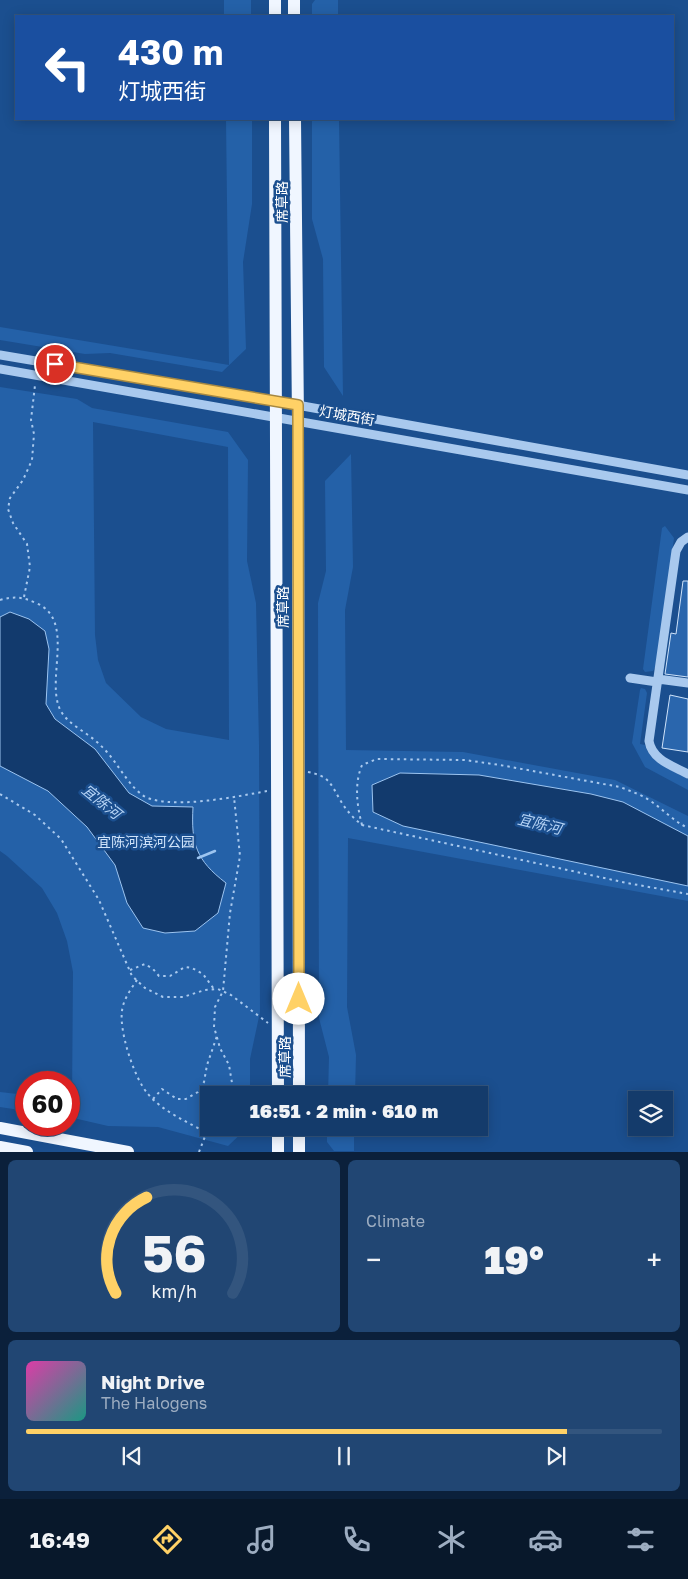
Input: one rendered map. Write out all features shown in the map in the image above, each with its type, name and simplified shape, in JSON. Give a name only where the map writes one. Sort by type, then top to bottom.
[{"type":"main road","points":[[275,0],[275,15]]},
{"type":"main road","points":[[294,0],[294,15]]},
{"type":"main road","name":"席草路","points":[[275,120],[278,1086]]},
{"type":"main road","name":"席草路","points":[[295,120],[298,405],[299,1086]]},
{"type":"main road","points":[[0,1128],[128,1152]]},
{"type":"main road","points":[[278,1136],[278,1152]]},
{"type":"main road","points":[[299,1136],[299,1152]]},
{"type":"main road","points":[[0,1147],[27,1152]]},
{"type":"street","name":"灯城西街","points":[[0,355],[298,405],[688,475]]},
{"type":"street","name":"灯城西街","points":[[0,369],[688,490]]},
{"type":"street","points":[[688,537],[681,542],[676,551],[650,738],[651,748],[660,758],[688,774]]},
{"type":"street","points":[[630,678],[688,683]]},
{"type":"path","points":[[24,597],[30,567],[27,544],[13,523],[8,509],[10,498],[23,480],[32,460],[34,434],[31,420],[35,375]]},
{"type":"path","points":[[0,600],[10,597],[24,597],[46,607],[57,626],[58,648],[54,695],[60,710],[69,721],[93,738],[107,751],[130,783],[143,796],[161,802],[192,801],[234,797],[277,789]]},
{"type":"path","points":[[362,825],[359,812],[357,778],[362,765],[377,759],[386,759],[465,760],[620,787],[637,793],[676,822],[688,828]]},
{"type":"path","points":[[298,770],[319,774],[334,786],[339,798],[352,817],[362,825],[627,883],[688,894]]},
{"type":"path","points":[[0,794],[35,816],[61,839],[99,900],[132,976],[145,988],[163,996],[183,997],[205,990],[218,989],[278,1030]]},
{"type":"path","points":[[232,1086],[229,1065],[220,1048],[214,1027],[215,1007],[223,991],[230,913],[240,856],[234,797]]},
{"type":"path","points":[[130,970],[145,964],[159,976],[170,976],[185,968],[192,968],[203,974],[214,989]]},
{"type":"path","points":[[137,980],[128,993],[122,1011],[124,1040],[133,1066],[147,1093],[153,1099],[161,1106],[200,1129]]},
{"type":"path","points":[[153,1099],[162,1089],[176,1099],[186,1099],[198,1092],[204,1082],[207,1065],[217,1036]]},
{"type":"path","points":[[199,1152],[204,1136]]},
{"type":"green space","points":[[224,0],[251,0],[251,15],[224,15]]},
{"type":"green space","points":[[315,0],[338,0],[338,15],[312,15],[312,4]]},
{"type":"green space","points":[[226,120],[252,120],[252,204],[243,262],[246,349],[222,372],[110,353],[85,354],[0,340],[0,327],[229,365]]},
{"type":"green space","points":[[312,120],[339,120],[343,396],[324,367],[323,259],[312,219]]},
{"type":"green space","name":"宜陈河滨河公园","points":[[0,387],[77,399],[92,408],[228,432],[248,460],[247,561],[256,603],[259,745],[260,1012],[250,1059],[250,1086],[200,1086],[200,1136],[239,1136],[228,1146],[158,1127],[108,1126],[80,1120],[80,1071],[72,1071],[73,972],[67,941],[57,913],[42,888],[0,851]],"holes":[[[93,422],[228,447],[229,740],[166,729],[141,717],[106,683],[98,660],[95,635]]]},
{"type":"green space","points":[[351,454],[353,567],[345,610],[346,750],[463,752],[615,780],[688,816],[688,901],[348,838],[347,1007],[356,1055],[355,1086],[328,1086],[329,1057],[319,1018],[318,603],[326,571],[325,481]]},
{"type":"green space","points":[[665,526],[674,538],[657,664],[653,671],[645,672],[643,669],[662,528]]},
{"type":"green space","points":[[641,688],[645,689],[647,693],[640,744],[645,745],[652,757],[657,761],[688,779],[688,790],[645,767],[632,743]]},
{"type":"green space","points":[[0,1092],[15,1094],[15,1109],[0,1107]]},
{"type":"green space","points":[[327,1136],[354,1136],[354,1151],[334,1151],[327,1142]]},
{"type":"water","points":[[10,612],[29,619],[45,631],[49,649],[46,704],[55,719],[95,749],[129,793],[152,806],[193,807],[193,831],[198,850],[208,867],[226,883],[218,913],[195,931],[165,933],[143,928],[127,903],[115,865],[87,827],[48,791],[0,766],[0,617]]},
{"type":"water","points":[[400,773],[479,775],[591,794],[623,802],[688,836],[688,886],[403,826],[373,812],[372,785]]},
{"type":"building","points":[[683,581],[688,581],[688,677],[665,674],[671,633],[676,634]]},
{"type":"building","points":[[670,695],[688,699],[688,752],[662,748]]},
{"type":"waterway","name":"宜陈河","points":[[198,858],[215,851]]},
{"type":"route","points":[[55,364],[298,405],[297,739],[299,999]]}]
